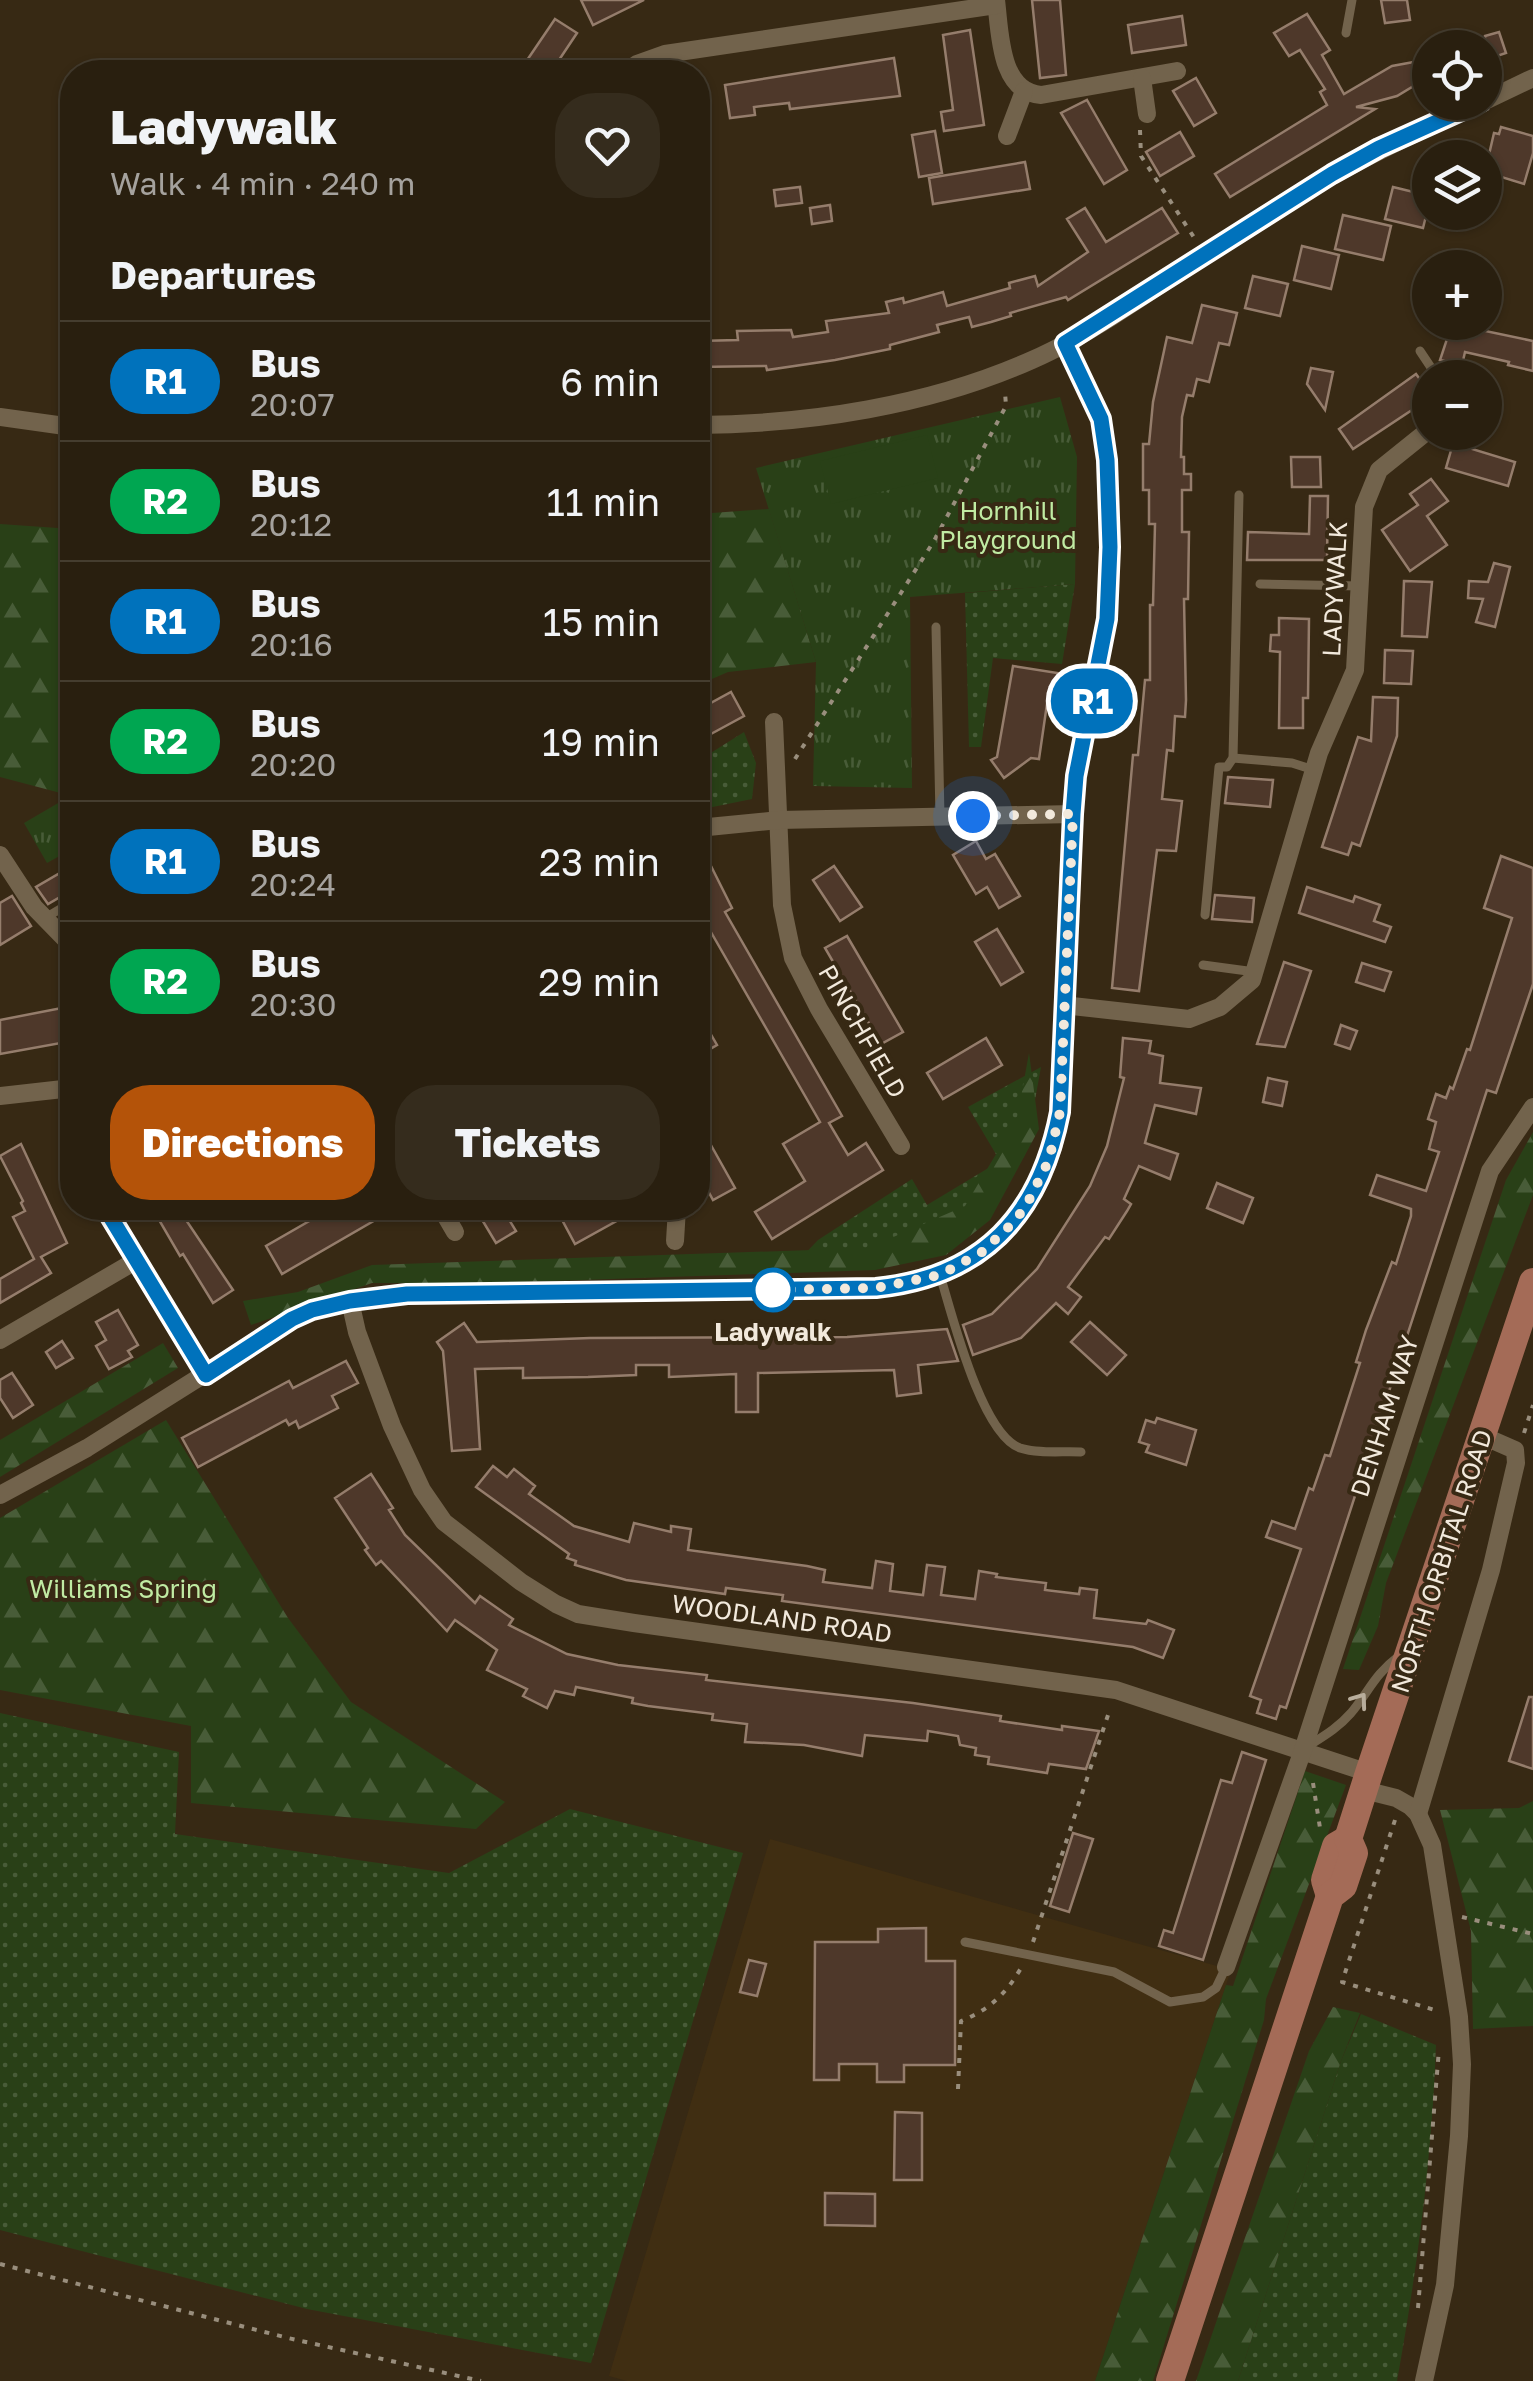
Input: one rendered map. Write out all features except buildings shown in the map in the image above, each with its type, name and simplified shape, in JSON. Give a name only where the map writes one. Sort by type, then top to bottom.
[{"type":"main road","name":"NORTH ORBITAL ROAD","points":[[1170,2381],[1330,1896],[1324,1880],[1336,1846],[1348,1839],[1533,1282]]},
{"type":"street","points":[[648,60],[664,54],[996,2],[1006,63],[1013,80],[1024,91],[1040,94],[1177,72]]},
{"type":"street","points":[[1142,78],[1147,114]]},
{"type":"street","points":[[1502,93],[1533,78]]},
{"type":"street","points":[[1007,136],[1024,91]]},
{"type":"street","points":[[710,425],[795,420],[903,401],[1012,369],[1065,343],[1259,218],[1379,148],[1442,120]]},
{"type":"street","points":[[0,1495],[87,1448],[292,1319],[350,1301],[407,1294],[876,1288],[940,1275],[982,1252],[1016,1220],[1044,1174],[1060,1112],[1076,776],[1107,619],[1110,547],[1107,460],[1101,419],[1065,343]]},
{"type":"street","points":[[0,417],[60,424]]},
{"type":"street","name":"LADYWALK","points":[[1256,972],[1314,770],[1330,722],[1355,670],[1361,522],[1374,482],[1387,461],[1412,442]]},
{"type":"street","name":"PINCHFIELD","points":[[774,722],[782,905],[793,958],[818,1009],[901,1146]]},
{"type":"street","points":[[710,827],[779,820],[1073,814]]},
{"type":"street","points":[[2,863],[60,934]]},
{"type":"street","points":[[1063,1005],[1189,1019],[1206,1014],[1244,991],[1256,972]]},
{"type":"street","points":[[0,1096],[60,1089]]},
{"type":"street","name":"DENHAM WAY","points":[[1226,1967],[1303,1750],[1490,1171],[1533,1107]]},
{"type":"street","points":[[112,1220],[206,1375]]},
{"type":"street","points":[[448,1220],[455,1232]]},
{"type":"street","points":[[675,1241],[676,1220]]},
{"type":"street","points":[[0,1340],[137,1260]]},
{"type":"street","name":"WOODLAND ROAD","points":[[350,1301],[357,1332],[392,1426],[434,1510],[458,1534],[556,1604],[578,1614],[634,1623],[1116,1690],[1303,1750],[1366,1781],[1418,1814]]},
{"type":"street","points":[[1424,2381],[1445,2284],[1461,2082],[1459,2018],[1443,1912],[1432,1845],[1418,1814],[1491,1570],[1516,1463],[1516,1450],[1483,1436]]},
{"type":"lane","points":[[1346,33],[1352,0]]},
{"type":"lane","points":[[1420,351],[1426,360]]},
{"type":"lane","points":[[1205,914],[1218,767],[1227,767],[1233,758],[1240,495]]},
{"type":"lane","points":[[1260,584],[1359,586]]},
{"type":"lane","points":[[936,627],[940,817]]},
{"type":"lane","points":[[1233,758],[1292,763],[1314,770]]},
{"type":"lane","points":[[45,918],[60,909]]},
{"type":"lane","points":[[1203,965],[1256,972]]},
{"type":"lane","points":[[940,1275],[983,1404],[1000,1432],[1021,1448],[1082,1452]]},
{"type":"lane","points":[[1303,1750],[1331,1734],[1360,1701],[1379,1671],[1414,1645]]},
{"type":"lane","points":[[965,1942],[1114,1972],[1170,2002],[1203,1997],[1216,1988],[1226,1967]]},
{"type":"path","points":[[1147,114],[1138,136],[1142,156],[1205,256]]},
{"type":"path","points":[[777,775],[789,768],[934,541],[1006,406],[1005,390]]},
{"type":"path","points":[[958,2089],[961,2021],[982,2012],[1002,1996],[1028,1954],[1116,1690]]},
{"type":"path","points":[[1443,1912],[1533,1934]]},
{"type":"path","points":[[1418,2311],[1439,2046]]},
{"type":"path","points":[[0,2264],[288,2338],[482,2381]]},
{"type":"shaded area","points":[[770,1839],[1231,1970],[1095,2381],[627,2381],[609,2376]]},
{"type":"green space","name":"Hornhill Playground","points":[[1060,397],[1077,457],[1075,584],[910,597],[912,788],[813,786],[816,662],[756,468]]},
{"type":"green space","points":[[927,435],[938,478],[831,504],[820,461]]},
{"type":"green space","points":[[769,509],[816,662],[728,672],[710,680],[710,513]]},
{"type":"green space","points":[[0,524],[60,528],[60,793],[0,777]]},
{"type":"green space","points":[[1075,584],[1062,664],[993,658],[981,747],[969,747],[965,593]]},
{"type":"green space","points":[[744,732],[756,763],[752,799],[710,808],[710,753]]},
{"type":"green space","points":[[60,802],[60,856],[47,863],[24,823]]},
{"type":"green space","points":[[1029,1053],[1039,1129],[990,1220],[946,1255],[875,1270],[496,1283],[372,1283],[251,1325],[243,1301],[298,1292],[372,1265],[868,1248],[965,1206],[1017,1119]]},
{"type":"green space","points":[[1041,1067],[1025,1155],[996,1201],[954,1233],[797,1262],[818,1240],[912,1179],[927,1205],[1000,1161],[968,1107]]},
{"type":"green space","points":[[1533,1132],[1533,1195],[1386,1583],[1378,1626],[1359,1670],[1343,1669],[1506,1180]]},
{"type":"green space","points":[[163,1343],[178,1368],[0,1477],[0,1440]]},
{"type":"green space","name":"Williams Spring","points":[[166,1420],[288,1618],[351,1702],[505,1802],[476,1829],[191,1803],[191,1726],[0,1690],[0,1518]]},
{"type":"green space","points":[[0,1713],[179,1752],[175,1834],[449,1873],[570,1809],[743,1853],[591,2363],[307,2309],[0,2230]]},
{"type":"green space","points":[[1305,1771],[1346,1785],[1266,1999],[1264,2020],[1153,2381],[1095,2381],[1226,1985],[1233,1986]]},
{"type":"green space","points":[[1533,1801],[1533,2026],[1473,2029],[1471,1931],[1440,1810],[1519,1808]]},
{"type":"green space","points":[[1333,2007],[1360,2013],[1238,2381],[1196,2381],[1309,2051]]},
{"type":"green space","points":[[1361,2014],[1436,2045],[1422,2214],[1397,2381],[1238,2381],[1341,2061]]},
{"type":"bus line","name":"R1","points":[[112,1220],[206,1375],[292,1319],[312,1310],[373,1297],[876,1288],[940,1275],[982,1252],[1016,1220],[1029,1200],[1044,1174],[1055,1138],[1060,1112],[1076,776],[1100,662],[1110,589],[1104,435],[1090,392],[1065,343],[1332,174],[1441,120]]},
{"type":"place","name":"Ladywalk","points":[[773,1290]]},
{"type":"route","points":[[773,1290],[894,1286],[951,1270],[982,1252],[1016,1220],[1044,1174],[1060,1112],[1073,814],[973,816]]}]
